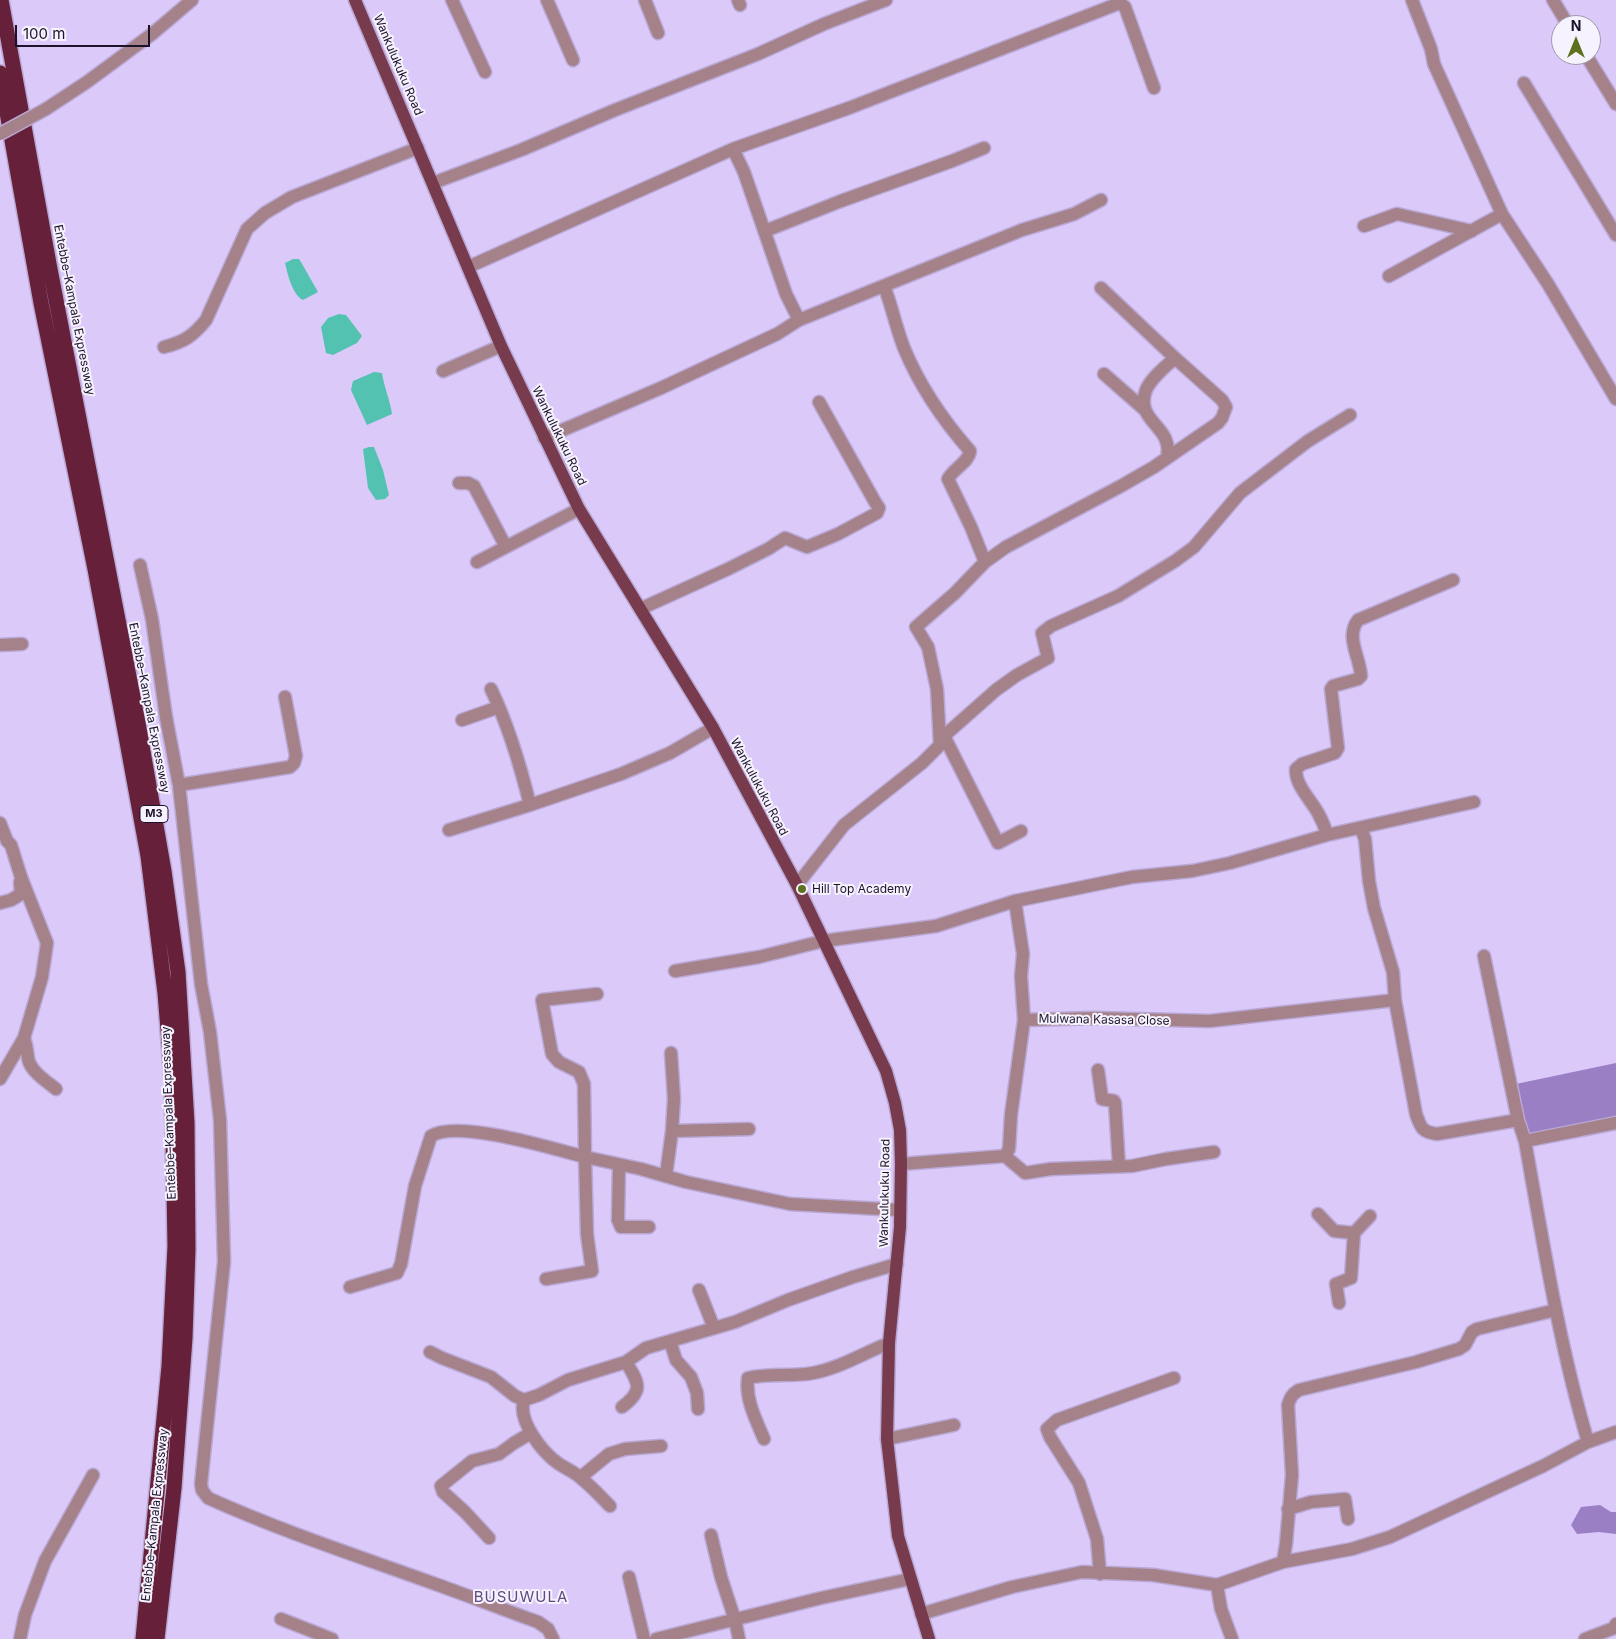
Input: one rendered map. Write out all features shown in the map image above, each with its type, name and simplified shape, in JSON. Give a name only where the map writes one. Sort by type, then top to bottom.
[{"type":"highway","name":"Entebbe–Kampala Expressway","points":[[1,0],[50,270],[136,714],[164,871],[178,972],[187,1123],[188,1249],[185,1338],[177,1451],[157,1639]]},
{"type":"highway","name":"Entebbe–Kampala Expressway","points":[[0,73],[148,856],[165,993],[172,1079],[176,1246],[169,1366],[143,1639]]},
{"type":"main road","name":"Wankulukuku Road","points":[[355,0],[502,346],[579,509],[712,728],[797,885],[886,1071],[900,1130],[901,1164],[897,1264],[889,1343],[886,1440],[898,1536],[929,1639]]},
{"type":"street","points":[[0,134],[46,109],[88,82],[152,34],[192,0]]},
{"type":"street","points":[[452,0],[485,72]]},
{"type":"street","points":[[548,0],[573,60]]},
{"type":"street","points":[[644,0],[658,33]]},
{"type":"street","points":[[433,183],[521,150],[886,0]]},
{"type":"street","points":[[1412,0],[1431,49],[1434,64],[1502,214],[1548,284],[1616,398]]},
{"type":"street","points":[[1554,0],[1562,15]]},
{"type":"street","points":[[468,267],[733,149],[849,108],[1120,3],[1126,7],[1154,88]]},
{"type":"street","points":[[1592,65],[1615,100]]},
{"type":"street","points":[[1524,83],[1616,235]]},
{"type":"street","points":[[164,347],[184,340],[196,333],[206,320],[247,229],[265,213],[292,197],[418,148]]},
{"type":"street","points":[[765,231],[841,200],[984,148]]},
{"type":"street","points":[[733,149],[744,172],[786,294],[799,320]]},
{"type":"street","points":[[544,438],[662,388],[776,334],[799,320],[1022,230],[1074,214],[1101,200]]},
{"type":"street","points":[[1364,226],[1397,214],[1472,231]]},
{"type":"street","points":[[1389,276],[1502,214]]},
{"type":"street","points":[[884,286],[903,346],[919,380],[945,423],[970,451],[969,457],[951,473],[948,479],[985,562]]},
{"type":"street","points":[[1021,831],[998,843],[942,741],[937,689],[928,648],[916,627],[985,562],[1006,547],[1098,500],[1167,457],[1218,423],[1226,407],[1222,400],[1200,379],[1101,288]]},
{"type":"street","points":[[443,371],[502,346]]},
{"type":"street","points":[[1145,410],[1146,389],[1157,375],[1175,358]]},
{"type":"street","points":[[1104,374],[1145,410],[1167,438],[1169,449],[1167,457]]},
{"type":"street","points":[[640,609],[728,569],[768,549],[785,538],[807,548],[877,513],[879,508],[819,402]]},
{"type":"street","points":[[797,885],[844,825],[922,763],[942,741],[996,690],[1048,658],[1042,634],[1051,626],[1118,596],[1175,561],[1194,547],[1240,493],[1308,441],[1350,415]]},
{"type":"street","points":[[459,483],[468,483],[474,486],[506,547]]},
{"type":"street","points":[[477,562],[579,509]]},
{"type":"street","points":[[140,565],[152,619],[166,717],[179,785],[201,984],[210,1032],[220,1120],[224,1262],[201,1484],[202,1490],[208,1498],[262,1521],[538,1622],[548,1629],[553,1639]]},
{"type":"street","points":[[1327,835],[1319,814],[1303,790],[1296,770],[1302,764],[1335,753],[1338,748],[1331,689],[1333,686],[1358,679],[1361,676],[1352,634],[1353,626],[1358,620],[1453,580]]},
{"type":"street","points":[[0,645],[22,644]]},
{"type":"street","points":[[491,689],[508,725],[522,770],[530,805]]},
{"type":"street","points":[[179,785],[290,767],[294,763],[296,756],[285,697]]},
{"type":"street","points":[[462,720],[499,706]]},
{"type":"street","points":[[449,830],[621,774],[670,753],[712,728]]},
{"type":"street","points":[[675,971],[759,957],[823,941],[936,926],[1015,901],[1132,877],[1192,871],[1230,863],[1327,835],[1361,829],[1474,802]]},
{"type":"street","points":[[0,823],[3,842],[11,845],[20,877],[47,943],[42,977],[24,1038],[0,1079]]},
{"type":"street","points":[[1361,829],[1365,839],[1374,908],[1393,972],[1396,1000],[1416,1114],[1421,1126],[1427,1133],[1437,1134],[1518,1120]]},
{"type":"street","points":[[0,903],[11,900],[21,894],[20,877]]},
{"type":"street","points":[[1015,901],[1023,954],[1021,976],[1024,1020]]},
{"type":"street","points":[[1484,956],[1518,1120],[1526,1141],[1556,1310],[1574,1393],[1588,1442]]},
{"type":"street","points":[[546,1279],[592,1271],[587,1234],[584,1084],[579,1072],[559,1062],[552,1054],[542,1000],[597,994]]},
{"type":"street","name":"Mulwana Kasasa Close","points":[[1005,1156],[1009,1149],[1010,1115],[1024,1020],[1094,1018],[1210,1021],[1396,1000]]},
{"type":"street","points":[[24,1038],[28,1047],[30,1064],[42,1078],[56,1089]]},
{"type":"street","points":[[666,1176],[674,1099],[671,1053]]},
{"type":"street","points":[[1098,1070],[1102,1099],[1114,1101],[1119,1166]]},
{"type":"street","points":[[1526,1141],[1616,1123]]},
{"type":"street","points":[[672,1131],[749,1129]]},
{"type":"street","points":[[350,1286],[397,1272],[401,1264],[415,1186],[431,1136],[437,1131],[465,1131],[519,1139],[686,1182],[790,1204],[900,1210]]},
{"type":"street","points":[[901,1164],[1005,1156],[1025,1172],[1051,1169],[1138,1166],[1166,1159],[1214,1152]]},
{"type":"street","points":[[619,1165],[618,1220],[622,1227],[649,1227]]},
{"type":"street","points":[[1318,1214],[1334,1232],[1354,1233]]},
{"type":"street","points":[[1339,1304],[1336,1284],[1350,1278],[1354,1233],[1370,1216]]},
{"type":"street","points":[[430,1352],[491,1377],[515,1396],[524,1400],[539,1395],[568,1380],[626,1362],[646,1348],[735,1322],[788,1300],[897,1264]]},
{"type":"street","points":[[699,1290],[714,1328]]},
{"type":"street","points":[[1283,1562],[1292,1475],[1288,1405],[1294,1393],[1299,1390],[1416,1362],[1453,1351],[1465,1344],[1472,1332],[1477,1329],[1556,1310]]},
{"type":"street","points":[[670,1341],[676,1360],[691,1377],[697,1393],[698,1409]]},
{"type":"street","points":[[764,1439],[753,1414],[746,1388],[748,1378],[764,1375],[814,1373],[854,1359],[889,1343]]},
{"type":"street","points":[[622,1407],[635,1396],[637,1390],[637,1380],[626,1362]]},
{"type":"street","points":[[1100,1574],[1098,1539],[1085,1499],[1079,1483],[1047,1429],[1057,1420],[1174,1378]]},
{"type":"street","points":[[524,1400],[523,1408],[527,1426],[539,1444],[558,1464],[581,1478],[610,1506]]},
{"type":"street","points":[[886,1440],[954,1425]]},
{"type":"street","points":[[921,1614],[1012,1587],[1082,1572],[1153,1575],[1218,1585],[1283,1562],[1352,1549],[1390,1537],[1534,1470],[1588,1442],[1616,1432]]},
{"type":"street","points":[[490,1538],[443,1492],[441,1486],[472,1461],[499,1454],[531,1433]]},
{"type":"street","points":[[581,1478],[609,1454],[625,1449],[661,1446]]},
{"type":"street","points":[[20,1639],[25,1615],[45,1561],[93,1475]]},
{"type":"street","points":[[1288,1509],[1310,1502],[1345,1499],[1348,1519]]},
{"type":"street","points":[[711,1535],[721,1578],[735,1620],[739,1639]]},
{"type":"street","points":[[629,1577],[644,1639]]},
{"type":"street","points":[[656,1639],[821,1598],[910,1579]]},
{"type":"street","points":[[1218,1585],[1224,1617],[1232,1639]]},
{"type":"street","points":[[281,1619],[332,1639]]},
{"type":"street","points":[[1585,1639],[1614,1628],[1616,1624]]},
{"type":"shaded area","points":[[293,259],[299,259],[318,292],[303,300],[293,289],[285,263]]},
{"type":"shaded area","points":[[339,314],[346,315],[362,336],[357,343],[333,355],[326,353],[321,327],[328,318]]},
{"type":"shaded area","points":[[374,372],[382,373],[392,414],[367,425],[351,390],[353,381]]},
{"type":"shaded area","points":[[374,447],[383,470],[389,495],[385,499],[376,500],[368,488],[363,449]]},
{"type":"shaded area","points":[[1616,1063],[1616,1119],[1528,1136],[1516,1084]]},
{"type":"shaded area","points":[[1600,1505],[1611,1512],[1616,1512],[1616,1534],[1599,1532],[1577,1534],[1571,1525],[1581,1507]]},
{"type":"place","name":"Hill Top Academy","points":[[802,889]]},
{"type":"district","name":"BUSUWULA","points":[[521,1597]]}]
